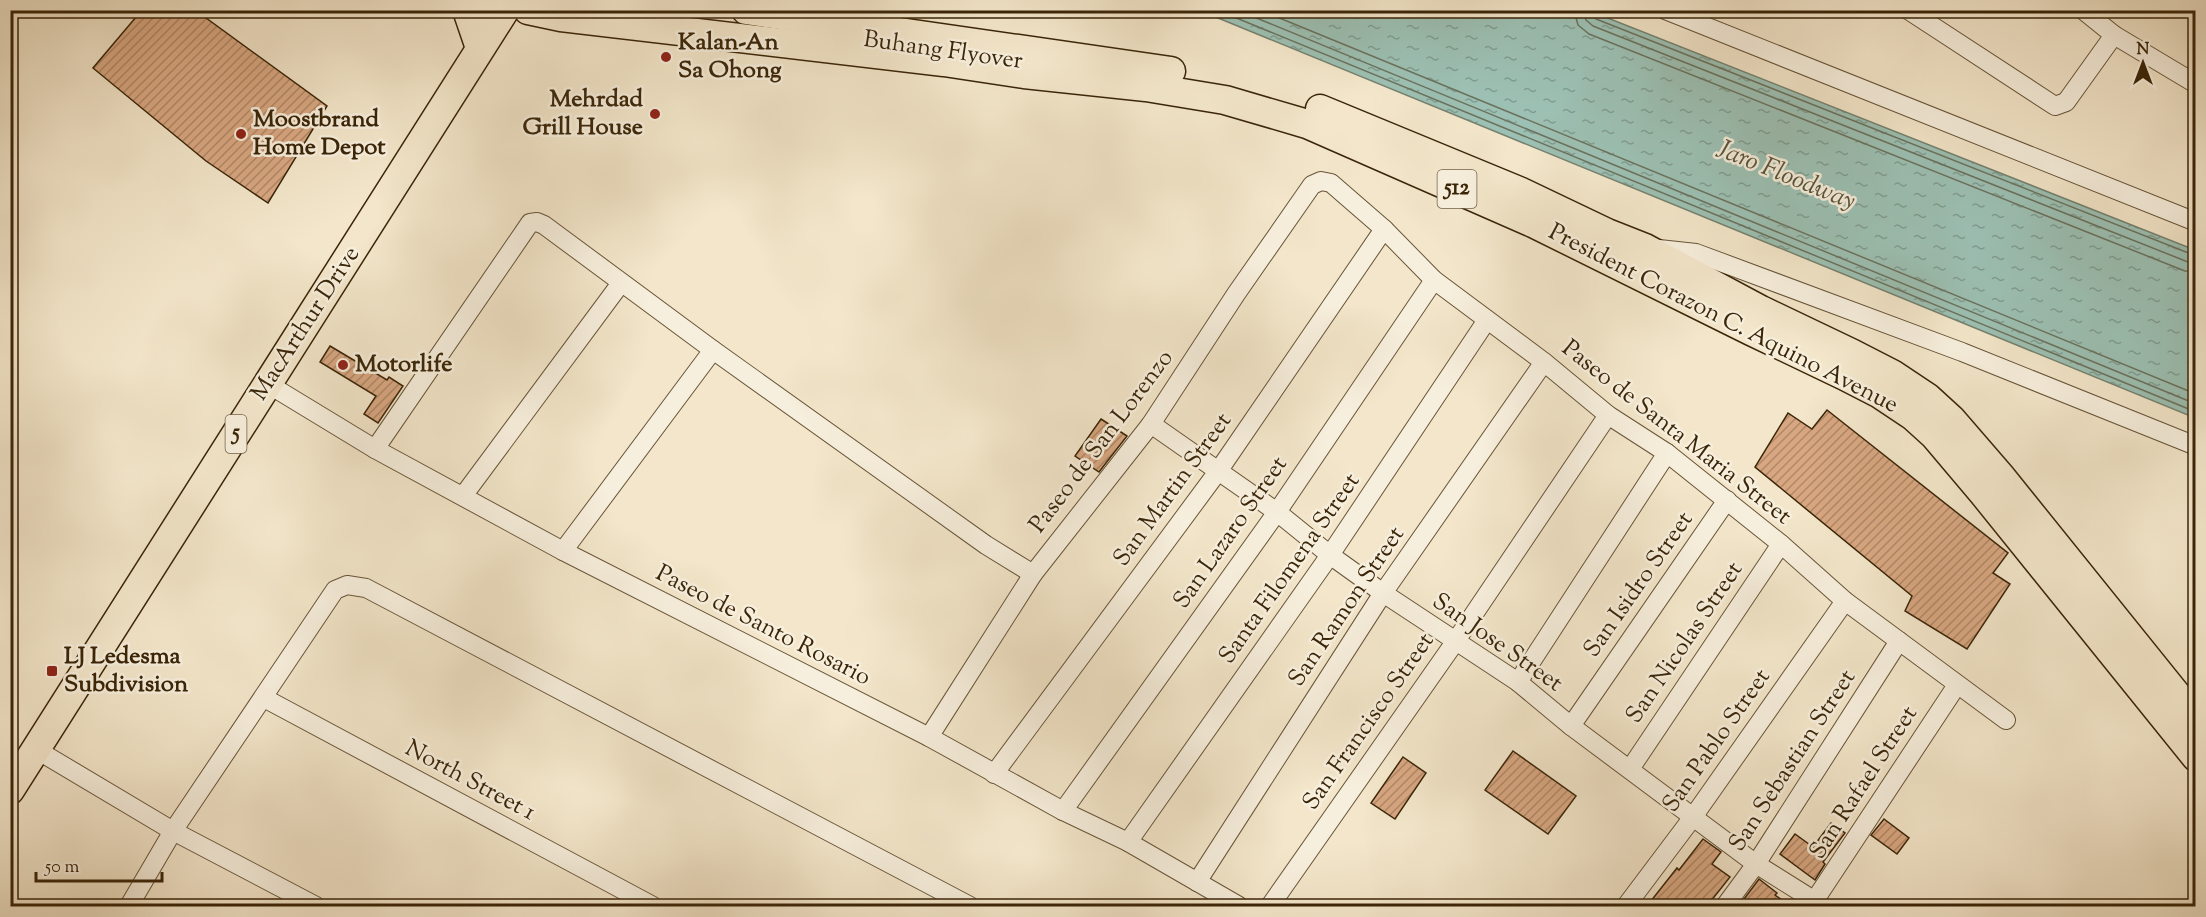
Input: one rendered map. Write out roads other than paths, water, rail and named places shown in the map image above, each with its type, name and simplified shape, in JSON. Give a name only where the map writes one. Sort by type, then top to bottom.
[{"type":"main road","points":[[467,10],[480,48],[541,18],[561,16]]},
{"type":"main road","name":"MacArthur Drive","points":[[10,790],[505,10]]},
{"type":"main road","name":"President Corazon C. Aquino Avenue","points":[[528,10],[561,16],[1115,73],[1196,74],[1230,81],[1312,106],[1508,186],[1601,242],[1815,348],[1892,374],[1928,398],[1952,419],[2037,541],[2196,757]]},
{"type":"main road","name":"Buhang Flyover","points":[[630,10],[786,28],[923,49],[1077,68]]},
{"type":"main road","name":"President Corazon C. Aquino Avenue","points":[[746,10],[1115,73]]},
{"type":"main road","name":"President Corazon C. Aquino Avenue","points":[[1077,68],[1115,73]]},
{"type":"main road","name":"President Corazon C. Aquino Avenue","points":[[1601,242],[1645,248],[1756,320]]},
{"type":"main road","name":"President Corazon C. Aquino Avenue","points":[[2073,587],[2196,719]]},
{"type":"street","points":[[1665,10],[2196,222]]},
{"type":"street","points":[[1908,10],[2055,106],[2066,102],[2114,35]]},
{"type":"street","points":[[2083,10],[2114,35],[2196,84]]},
{"type":"street","name":"Paseo de Santa Maria Street","points":[[1321,181],[1331,183],[1384,230],[1434,280],[1544,362],[1608,415],[1667,453],[1781,544],[1845,602],[2006,720]]},
{"type":"street","name":"Paseo de San Lorenzo","points":[[929,737],[1033,574],[1150,424],[1312,185],[1321,181]]},
{"type":"street","points":[[375,448],[530,223],[537,222],[986,545],[1033,574]]},
{"type":"street","name":"San Martin Street","points":[[994,774],[1219,470],[1384,230]]},
{"type":"street","points":[[1645,248],[1696,253],[1962,352],[2196,446]]},
{"type":"street","name":"San Lazaro Street","points":[[1063,811],[1277,512],[1434,280]]},
{"type":"street","points":[[463,496],[621,283]]},
{"type":"street","name":"Santa Filomena Street","points":[[1128,842],[1330,555],[1487,320]]},
{"type":"street","points":[[563,551],[713,350]]},
{"type":"street","name":"San Ramon Street","points":[[1197,882],[1383,593],[1544,362]]},
{"type":"street","name":"Paseo de Santo Rosario","points":[[268,384],[375,448],[563,551],[929,737],[1063,811],[1128,842],[1239,906]]},
{"type":"street","name":"San Francisco Street","points":[[1270,906],[1455,642],[1608,415]]},
{"type":"street","name":"San Jose Street","points":[[1150,424],[1277,512],[1330,555],[1383,593],[1518,682],[1570,726],[1813,904]]},
{"type":"street","points":[[1518,682],[1667,453]]},
{"type":"street","name":"San Isidro Street","points":[[1570,726],[1727,500]]},
{"type":"street","name":"San Nicolas Street","points":[[1630,769],[1781,544]]},
{"type":"street","points":[[129,906],[173,831],[336,590],[347,585],[366,588],[970,906]]},
{"type":"street","name":"San Pablo Street","points":[[1626,906],[1693,817],[1845,602]]},
{"type":"street","name":"San Sebastian Street","points":[[1725,906],[1756,864],[1899,641]]},
{"type":"street","name":"San Rafael Street","points":[[1813,904],[1957,685]]},
{"type":"street","name":"North Street 1","points":[[264,698],[653,906]]},
{"type":"street","points":[[37,750],[173,831],[316,906]]},
{"type":"water","name":"Jaro Floodway","points":[[1201,11],[1590,11],[2195,250],[2195,418]]},
{"type":"place","name":"Kalan-An Sa Ohong","points":[[666,57]]},
{"type":"place","name":"Mehrdad Grill House","points":[[655,114]]},
{"type":"place","name":"Moostbrand Home Depot","points":[[241,134]]},
{"type":"place","name":"Motorlife","points":[[343,365]]},
{"type":"place","name":"LJ Ledesma Subdivision","points":[[52,671]]}]
